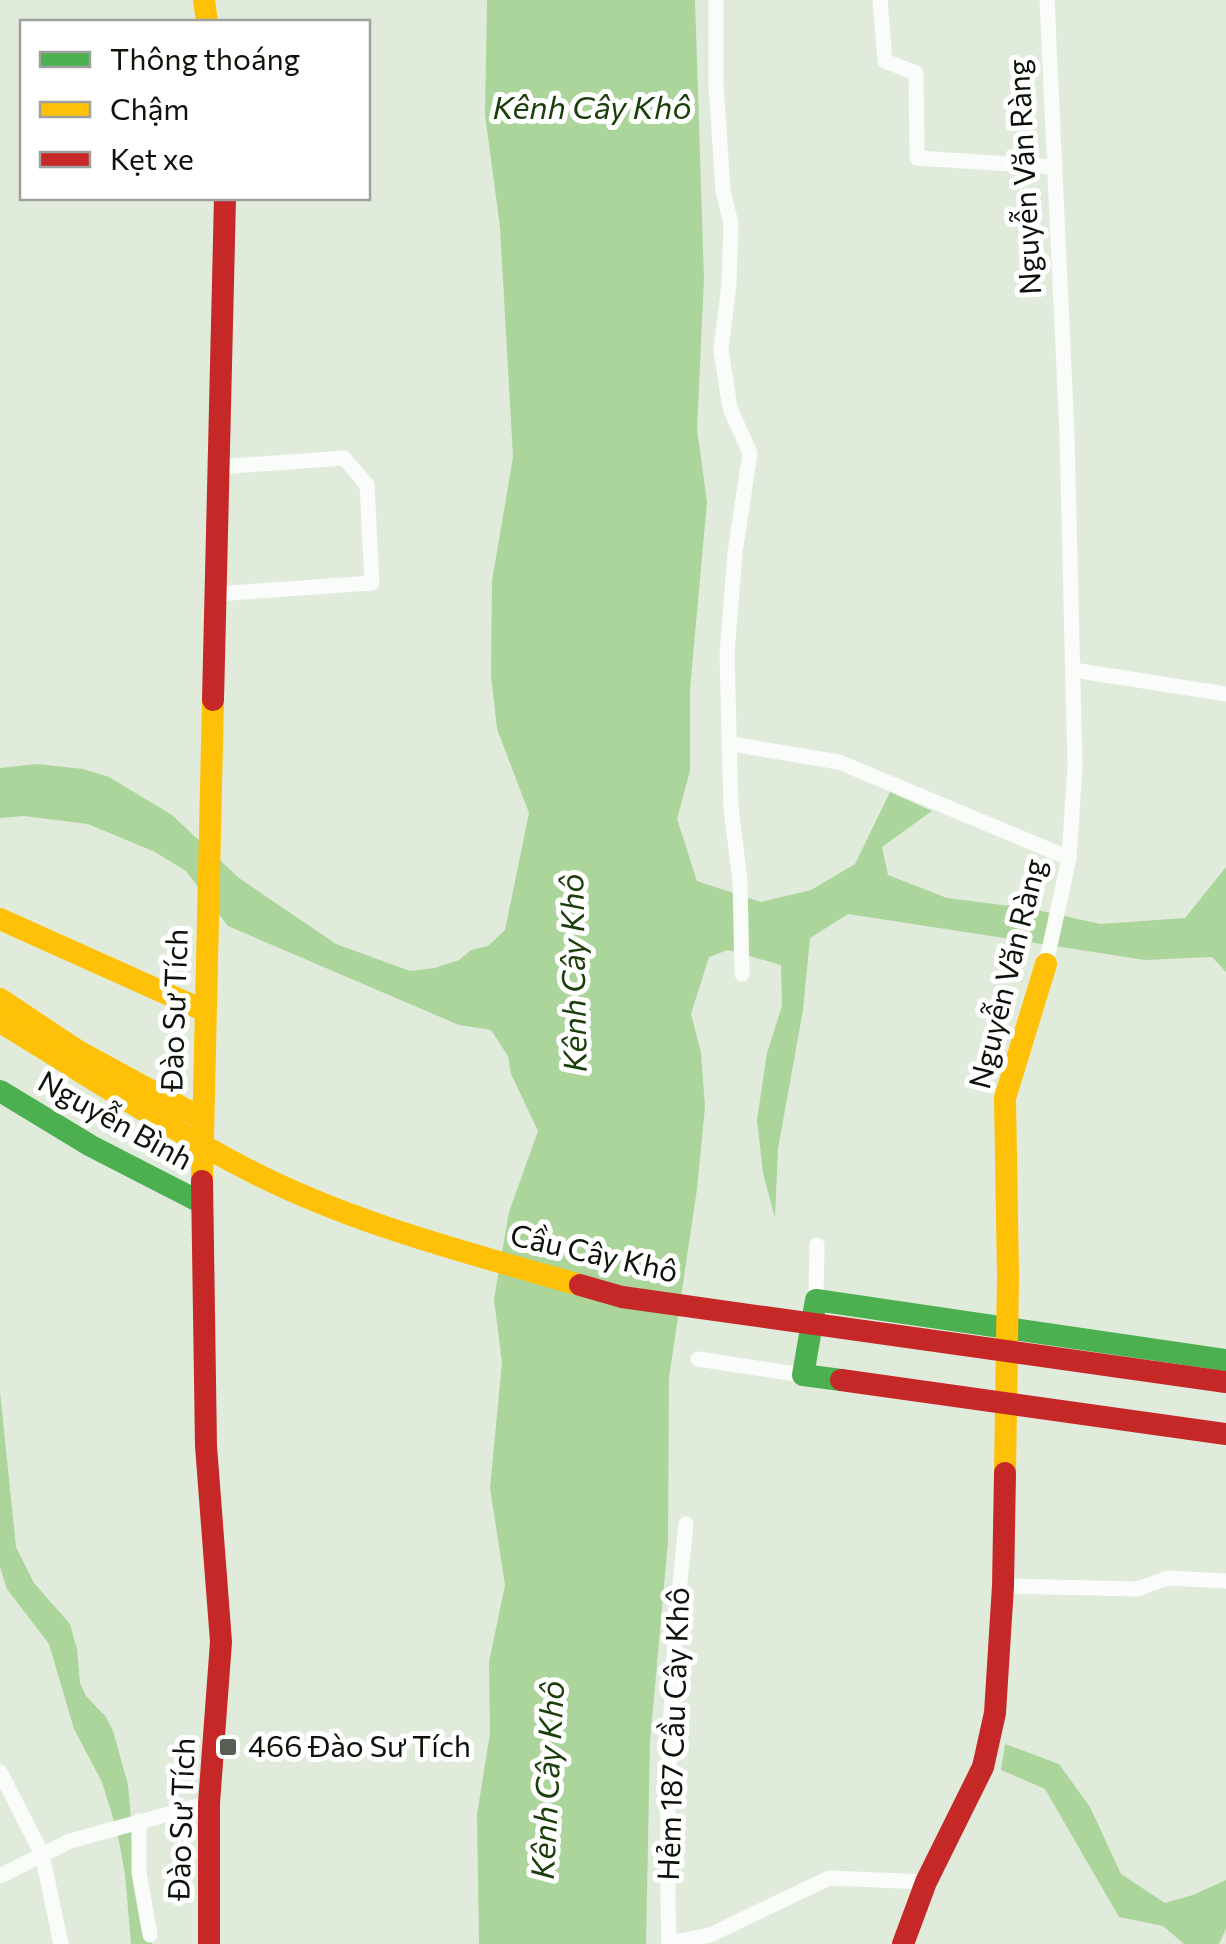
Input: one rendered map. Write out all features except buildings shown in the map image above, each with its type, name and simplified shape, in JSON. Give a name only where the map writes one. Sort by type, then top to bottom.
[{"type":"main road","name":"Đào Sư Tích","points":[[209,1944],[208,1803],[221,1642],[206,1446],[201,1118],[214,765],[225,200]]},
{"type":"main road","points":[[0,919],[204,1011]]},
{"type":"main road","name":"Nguyễn Văn Ràng","points":[[903,1944],[926,1882],[983,1767],[995,1713],[1004,1586],[1005,1098],[1046,964]]},
{"type":"main road","points":[[0,999],[78,1052],[201,1118]]},
{"type":"main road","name":"Cầu Cây Khô","points":[[0,1022],[236,1164],[322,1202],[476,1256],[622,1297],[1226,1382]]},
{"type":"main road","name":"Nguyễn Bình","points":[[0,1091],[91,1146],[202,1203]]},
{"type":"main road","points":[[1226,1360],[816,1300],[804,1375],[1226,1434]]},
{"type":"street","points":[[716,0],[722,191],[731,223],[729,284],[720,350],[730,408],[750,453],[734,553],[727,654],[742,974]]},
{"type":"street","points":[[880,0],[885,61],[916,74],[917,158],[1055,167]]},
{"type":"street","name":"Nguyễn Văn Ràng","points":[[1046,964],[1069,858],[1076,767],[1047,0]]},
{"type":"street","points":[[215,594],[372,583],[368,485],[344,458],[219,467]]},
{"type":"street","points":[[1074,670],[1226,694]]},
{"type":"street","points":[[732,744],[839,762],[1069,858]]},
{"type":"street","points":[[816,1245],[816,1300]]},
{"type":"street","points":[[698,1358],[804,1375]]},
{"type":"street","name":"Hẻm 187 Cầu Cây Khô","points":[[669,1944],[666,1864],[670,1730],[675,1616],[686,1524]]},
{"type":"street","points":[[1004,1586],[1137,1589],[1168,1578],[1226,1581]]},
{"type":"street","points":[[2,1779],[42,1854],[61,1944]]},
{"type":"street","points":[[0,1876],[70,1841],[208,1803]]},
{"type":"street","points":[[137,1822],[139,1873],[150,1936]]},
{"type":"street","points":[[669,1944],[710,1935],[829,1878],[926,1882]]},
{"type":"water","name":"Kênh Cây Khô","points":[[487,0],[695,0],[704,279],[697,429],[707,502],[690,689],[690,771],[677,819],[697,881],[761,902],[811,890],[855,864],[890,792],[932,811],[882,847],[888,875],[947,898],[1033,909],[1100,924],[1185,918],[1226,867],[1226,972],[1212,957],[1145,960],[848,914],[810,938],[803,1010],[778,1149],[775,1218],[763,1173],[757,1120],[767,1053],[782,1006],[781,965],[728,950],[709,957],[691,1014],[701,1053],[705,1107],[669,1378],[668,1542],[650,1742],[646,1944],[479,1944],[477,1815],[490,1733],[489,1662],[505,1585],[490,1488],[502,1363],[494,1299],[509,1212],[538,1131],[511,1074],[508,1056],[491,1030],[459,1025],[228,926],[186,871],[155,852],[88,824],[24,816],[0,818],[0,768],[37,764],[83,769],[109,777],[172,815],[239,878],[336,944],[410,971],[459,960],[471,950],[488,946],[505,930],[529,813],[497,729],[491,675],[492,581],[513,457],[500,227],[485,115]]},
{"type":"water","points":[[0,1392],[16,1547],[34,1583],[70,1624],[80,1683],[113,1731],[128,1785],[152,1944],[131,1944],[125,1874],[102,1782],[74,1729],[49,1644],[7,1589],[0,1567]]},
{"type":"water","points":[[1005,1744],[1059,1764],[1090,1807],[1121,1874],[1165,1903],[1226,1880],[1226,1929],[1219,1944],[1184,1944],[1163,1926],[1119,1917],[1045,1789],[1001,1770]]},
{"type":"traffic: fast","points":[[0,1091],[91,1146],[202,1203]]},
{"type":"traffic: fast","points":[[841,1380],[803,1375],[816,1300],[1226,1360]]},
{"type":"traffic: slow","points":[[204,0],[207,20]]},
{"type":"traffic: slow","points":[[202,1181],[213,700]]},
{"type":"traffic: slow","points":[[0,919],[205,1011]]},
{"type":"traffic: slow","points":[[1005,1473],[1005,1098],[1046,964]]},
{"type":"traffic: slow","points":[[0,999],[78,1051],[201,1118]]},
{"type":"traffic: slow","points":[[0,1022],[176,1129],[276,1184],[404,1233],[580,1285]]},
{"type":"traffic: jam","points":[[213,700],[225,200]]},
{"type":"traffic: jam","points":[[202,1181],[206,1446],[221,1642],[209,1803],[209,1944]]},
{"type":"traffic: jam","points":[[580,1285],[622,1297],[1226,1382]]},
{"type":"traffic: jam","points":[[841,1380],[1226,1434]]},
{"type":"traffic: jam","points":[[903,1944],[926,1882],[983,1767],[995,1713],[1005,1473]]},
{"type":"place","name":"466 Đào Sư Tích","points":[[228,1747]]}]
